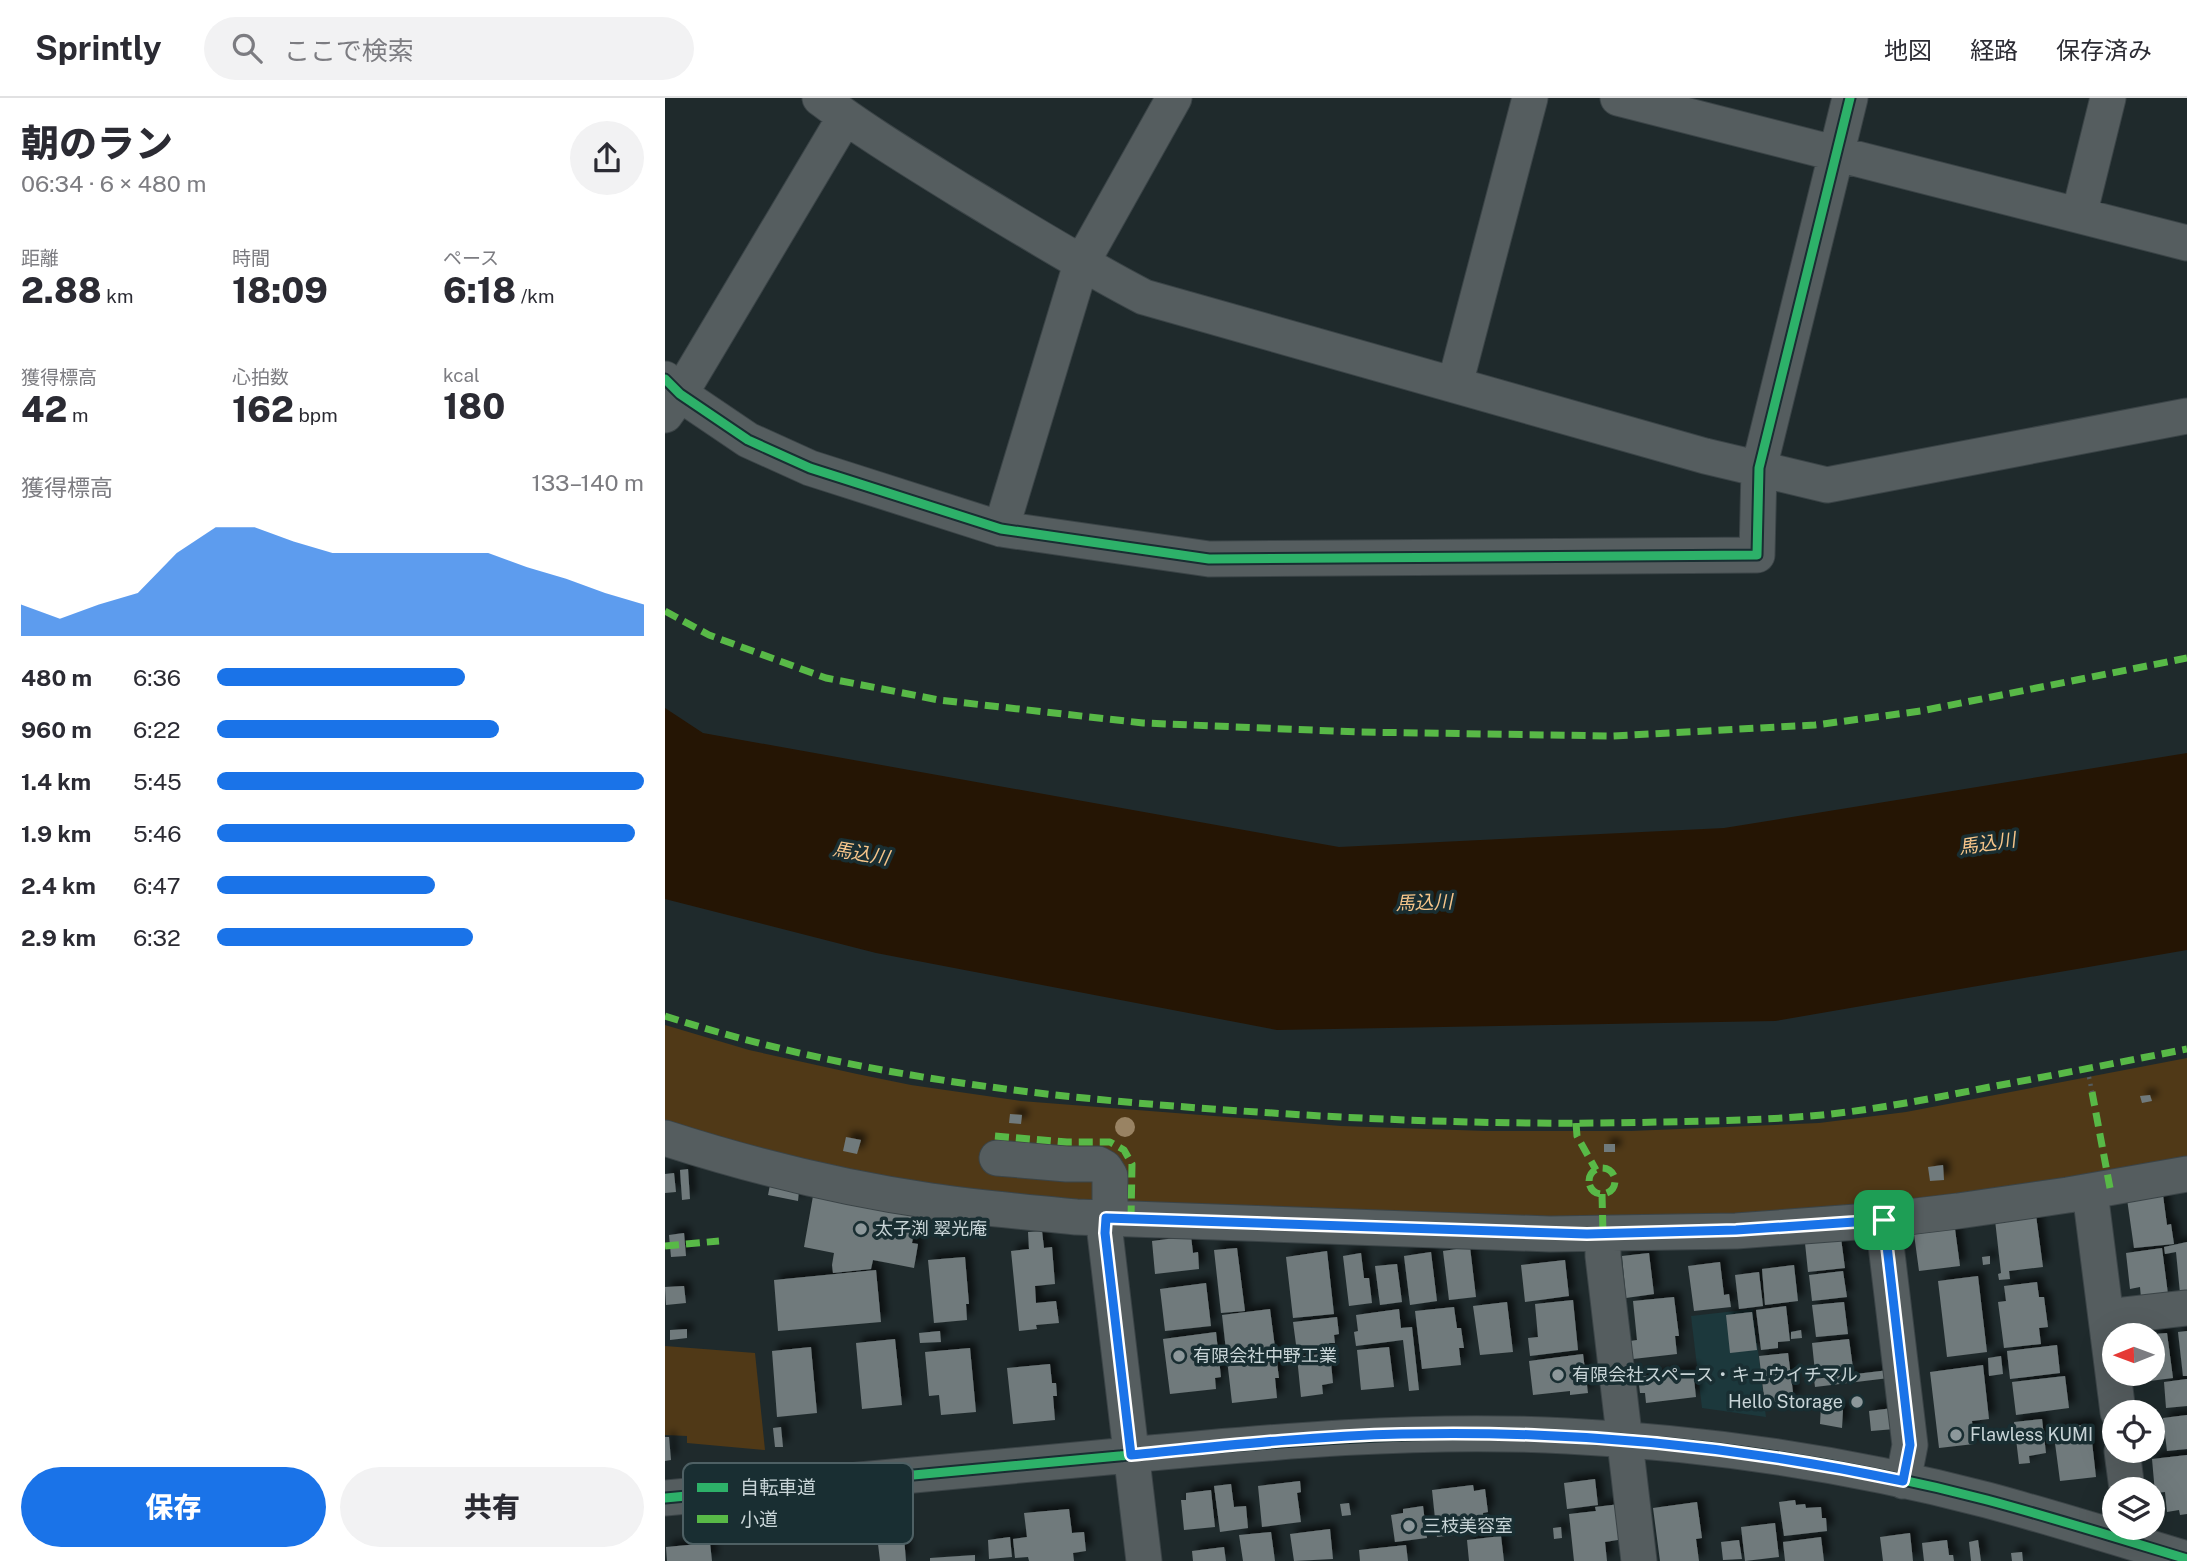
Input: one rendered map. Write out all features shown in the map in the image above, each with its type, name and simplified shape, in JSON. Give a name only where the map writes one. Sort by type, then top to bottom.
[{"type":"street","points":[[1001,529],[1081,264],[1174,98]]},
{"type":"street","points":[[1455,384],[1530,98]]},
{"type":"street","points":[[1618,98],[2187,243]]},
{"type":"street","points":[[1850,98],[1759,468],[1757,555],[1209,559],[1001,529],[810,468],[748,440],[670,396],[832,107],[1081,264],[1144,297],[1705,456],[1759,468],[1827,485],[2187,415]]},
{"type":"street","points":[[2079,215],[2109,98]]},
{"type":"street","points":[[665,1138],[785,1172],[893,1195],[1027,1213],[1513,1233],[1603,1234],[1736,1230],[1884,1220],[2090,1192],[2187,1174]]},
{"type":"street","points":[[997,1158],[1098,1164],[1110,1175],[1105,1233],[1144,1561]]},
{"type":"street","points":[[2090,1192],[2116,1400]]},
{"type":"street","points":[[1884,1220],[1910,1445],[1903,1481]]},
{"type":"street","points":[[1603,1234],[1603,1256],[1639,1561]]},
{"type":"street","points":[[2106,1317],[2187,1308]]},
{"type":"street","points":[[913,1476],[1315,1438],[1399,1434],[1526,1434],[1624,1440],[1778,1458],[1903,1481],[1985,1500],[2187,1559]]},
{"type":"street","points":[[665,1499],[683,1497]]},
{"type":"path","points":[[2089,1077],[2092,1092]]},
{"type":"shaded area","points":[[665,1025],[749,1050],[857,1074],[1021,1101],[1341,1126],[1486,1131],[1631,1131],[1819,1123],[1906,1112],[2187,1058],[2187,1160],[1993,1194],[1661,1220],[1076,1204],[859,1176],[665,1124]]},
{"type":"shaded area","points":[[1753,1309],[1766,1417],[1702,1408],[1691,1316]]},
{"type":"shaded area","points":[[665,1346],[755,1353],[765,1450],[687,1443],[687,1436],[665,1435]]},
{"type":"water","name":"馬込川","points":[[665,708],[703,733],[1339,847],[1724,828],[2187,753],[2187,950],[1775,1021],[1277,1030],[876,953],[665,899]]},
{"type":"building","points":[[2150,1095],[2152,1101],[2142,1103],[2140,1096]]},
{"type":"building","points":[[1010,1114],[1022,1115],[1021,1124],[1009,1123]]},
{"type":"building","points":[[846,1137],[861,1140],[857,1154],[843,1151]]},
{"type":"building","points":[[1604,1144],[1615,1144],[1615,1152],[1604,1152]]},
{"type":"building","points":[[1943,1165],[1944,1180],[1930,1181],[1928,1167]]},
{"type":"building","points":[[688,1169],[690,1199],[682,1200],[680,1170]]},
{"type":"building","points":[[674,1173],[676,1192],[665,1193],[665,1174]]},
{"type":"building","points":[[770,1185],[799,1190],[798,1201],[768,1195]]},
{"type":"building","points":[[2163,1195],[2167,1225],[2171,1224],[2174,1244],[2134,1248],[2127,1199]]},
{"type":"building","name":"太子渕 翠光庵","points":[[813,1196],[917,1216],[912,1243],[918,1244],[914,1268],[873,1260],[871,1269],[833,1273],[834,1253],[804,1247]]},
{"type":"building","points":[[2036,1215],[2043,1267],[2009,1271],[2010,1279],[1999,1280],[1998,1274],[2001,1273],[1995,1220]]},
{"type":"building","points":[[1955,1229],[1960,1266],[1919,1271],[1914,1234]]},
{"type":"building","points":[[1042,1231],[1044,1248],[1052,1247],[1055,1284],[1035,1286],[1036,1303],[1056,1301],[1059,1323],[1036,1325],[1037,1329],[1019,1331],[1011,1251],[1029,1249],[1028,1232]]},
{"type":"building","points":[[684,1233],[686,1256],[671,1257],[669,1235]]},
{"type":"building","points":[[1191,1236],[1193,1253],[1198,1252],[1199,1269],[1155,1274],[1152,1241]]},
{"type":"building","points":[[1841,1238],[1845,1268],[1808,1272],[1805,1243]]},
{"type":"building","points":[[2187,1242],[2187,1293],[2180,1293],[2176,1252],[2165,1254],[2164,1247]]},
{"type":"building","points":[[1470,1247],[1476,1297],[1449,1300],[1443,1251]]},
{"type":"building","points":[[1237,1248],[1245,1311],[1221,1313],[1214,1250]]},
{"type":"building","points":[[2162,1248],[2168,1294],[2141,1298],[2140,1287],[2130,1289],[2126,1253]]},
{"type":"building","points":[[1327,1251],[1334,1314],[1293,1318],[1286,1257]]},
{"type":"building","points":[[1431,1252],[1437,1301],[1410,1305],[1404,1256]]},
{"type":"building","points":[[1361,1253],[1364,1278],[1369,1278],[1372,1303],[1349,1306],[1343,1256]]},
{"type":"building","points":[[1649,1253],[1654,1294],[1626,1298],[1622,1256]]},
{"type":"building","points":[[1990,1256],[1990,1264],[1983,1265],[1982,1257]]},
{"type":"building","points":[[965,1257],[969,1304],[966,1304],[967,1320],[934,1323],[928,1260]]},
{"type":"building","points":[[1565,1260],[1569,1296],[1525,1302],[1521,1265]]},
{"type":"building","points":[[1720,1262],[1724,1295],[1729,1294],[1731,1307],[1694,1311],[1688,1266]]},
{"type":"building","points":[[1397,1264],[1402,1302],[1380,1305],[1375,1266]]},
{"type":"building","points":[[1794,1265],[1798,1301],[1765,1305],[1762,1269]]},
{"type":"building","points":[[876,1270],[881,1322],[778,1331],[774,1280]]},
{"type":"building","points":[[1843,1271],[1847,1297],[1812,1301],[1809,1275]]},
{"type":"building","points":[[1759,1272],[1763,1306],[1739,1309],[1735,1275]]},
{"type":"building","points":[[1978,1276],[1987,1352],[1947,1357],[1938,1281]]},
{"type":"building","points":[[2037,1282],[2039,1297],[2044,1297],[2048,1327],[2039,1328],[2041,1344],[2004,1348],[1998,1302],[2006,1301],[2004,1286]]},
{"type":"building","points":[[1206,1283],[1211,1326],[1165,1331],[1160,1289]]},
{"type":"building","points":[[684,1286],[686,1303],[666,1305],[665,1287]]},
{"type":"building","points":[[1674,1297],[1679,1336],[1675,1336],[1677,1354],[1633,1359],[1630,1341],[1637,1340],[1633,1301]]},
{"type":"building","points":[[1573,1300],[1578,1350],[1530,1356],[1528,1338],[1538,1337],[1535,1304]]},
{"type":"building","points":[[1507,1302],[1513,1352],[1480,1355],[1473,1306]]},
{"type":"building","points":[[1844,1302],[1848,1334],[1816,1337],[1812,1305]]},
{"type":"building","points":[[1786,1306],[1790,1341],[1778,1342],[1778,1348],[1761,1350],[1756,1310]]},
{"type":"building","points":[[1454,1307],[1464,1348],[1459,1348],[1461,1365],[1422,1369],[1415,1311]]},
{"type":"building","points":[[1270,1309],[1279,1378],[1275,1378],[1277,1398],[1232,1403],[1222,1315]]},
{"type":"building","points":[[1399,1309],[1401,1328],[1412,1327],[1419,1390],[1409,1391],[1403,1340],[1356,1346],[1356,1315]]},
{"type":"building","points":[[1752,1312],[1757,1350],[1730,1353],[1726,1315]]},
{"type":"building","points":[[1337,1317],[1339,1334],[1334,1335],[1335,1343],[1329,1343],[1330,1349],[1297,1352],[1293,1322]]},
{"type":"building","points":[[687,1329],[687,1338],[670,1340],[670,1330]]},
{"type":"building","points":[[1801,1330],[1802,1338],[1791,1339],[1791,1332]]},
{"type":"building","points":[[940,1331],[941,1342],[920,1343],[919,1333]]},
{"type":"building","points":[[2187,1331],[2187,1376],[2183,1376],[2178,1332]]},
{"type":"building","points":[[1216,1332],[1221,1377],[1215,1378],[1216,1389],[1170,1394],[1163,1339]]},
{"type":"building","points":[[2165,1333],[2173,1378],[2165,1379]]},
{"type":"building","points":[[895,1339],[902,1405],[862,1409],[856,1343]]},
{"type":"building","points":[[1849,1339],[1853,1368],[1815,1372],[1812,1343]]},
{"type":"building","points":[[2057,1345],[2060,1373],[2010,1379],[2007,1351]]},
{"type":"building","points":[[811,1347],[817,1413],[777,1417],[772,1351]]},
{"type":"building","points":[[1389,1347],[1394,1387],[1361,1390],[1357,1350]]},
{"type":"building","points":[[970,1348],[976,1412],[941,1415],[939,1395],[929,1396],[925,1352]]},
{"type":"building","points":[[1330,1353],[1333,1383],[1322,1385],[1323,1394],[1301,1397],[1297,1357]]},
{"type":"building","points":[[1788,1353],[1794,1400],[1773,1403],[1772,1396],[1764,1397],[1759,1356]]},
{"type":"building","points":[[1583,1354],[1588,1393],[1570,1395],[1570,1391],[1533,1395],[1529,1361]]},
{"type":"building","points":[[2001,1356],[2003,1374],[1989,1376],[1988,1358]]},
{"type":"building","points":[[1050,1364],[1052,1383],[1056,1383],[1057,1396],[1053,1396],[1055,1420],[1013,1424],[1007,1368]]},
{"type":"building","points":[[1983,1365],[1989,1419],[1972,1421],[1974,1444],[1939,1448],[1930,1372]]},
{"type":"building","points":[[1693,1370],[1696,1397],[1646,1403],[1645,1393],[1640,1393],[1638,1377]]},
{"type":"building","points":[[1889,1370],[1889,1378],[1815,1387],[1814,1379]]},
{"type":"building","points":[[2065,1376],[2069,1408],[2016,1415],[2012,1382]]},
{"type":"building","points":[[2187,1379],[2187,1406],[2166,1408],[2165,1382]]},
{"type":"building","points":[[1821,1405],[1843,1409],[1842,1428],[1820,1424]]},
{"type":"building","points":[[1893,1408],[1895,1429],[1871,1431],[1869,1411]]},
{"type":"building","points":[[2187,1415],[2187,1449],[2167,1451],[2165,1418]]},
{"type":"building","points":[[2042,1419],[2046,1453],[2029,1456],[2030,1463],[2019,1464],[2014,1422]]},
{"type":"building","points":[[2090,1424],[2096,1477],[2060,1481],[2053,1428]]},
{"type":"building","points":[[781,1427],[783,1447],[775,1447],[773,1428]]},
{"type":"building","points":[[665,1437],[669,1437],[671,1460],[665,1461]]},
{"type":"building","points":[[2187,1455],[2187,1514],[2180,1515],[2179,1510],[2167,1512],[2165,1477],[2154,1477],[2152,1463],[2165,1463],[2165,1458]]},
{"type":"building","points":[[1595,1479],[1598,1505],[1567,1509],[1564,1483]]},
{"type":"building","points":[[1300,1481],[1301,1492],[1297,1493],[1301,1522],[1262,1527],[1258,1486]]},
{"type":"building","points":[[1231,1484],[1234,1507],[1246,1506],[1248,1528],[1220,1532],[1214,1486]]},
{"type":"building","points":[[1473,1485],[1474,1491],[1485,1489],[1488,1512],[1483,1513],[1485,1531],[1437,1537],[1432,1490]]},
{"type":"building","points":[[1211,1490],[1215,1527],[1184,1530],[1181,1500],[1186,1500],[1186,1493]]},
{"type":"building","points":[[1795,1500],[1796,1505],[1805,1504],[1806,1508],[1821,1507],[1822,1518],[1826,1518],[1827,1531],[1784,1536],[1779,1502]]},
{"type":"building","points":[[1697,1502],[1702,1538],[1696,1539],[1699,1561],[1660,1561],[1653,1508]]},
{"type":"building","points":[[1349,1503],[1351,1515],[1342,1516],[1340,1504]]},
{"type":"building","points":[[1620,1504],[1624,1539],[1605,1542],[1607,1561],[1574,1561],[1569,1514],[1596,1511],[1595,1507]]},
{"type":"building","name":"三枝美容室","points":[[1423,1506],[1427,1538],[1395,1542],[1391,1515],[1403,1513],[1403,1509]]},
{"type":"building","points":[[1069,1509],[1072,1533],[1084,1532],[1086,1551],[1073,1553],[1074,1561],[1029,1561],[1028,1557],[1015,1558],[1013,1539],[1027,1537],[1024,1513]]},
{"type":"building","points":[[1775,1523],[1779,1557],[1745,1561],[1741,1527]]},
{"type":"building","points":[[1561,1527],[1562,1538],[1554,1539],[1553,1528]]},
{"type":"building","points":[[1330,1529],[1333,1559],[1294,1561],[1290,1534]]},
{"type":"building","points":[[1271,1532],[1275,1561],[1243,1561],[1239,1535]]},
{"type":"building","points":[[1910,1533],[1913,1561],[1883,1561],[1880,1537]]},
{"type":"building","points":[[1501,1536],[1504,1561],[1469,1561],[1467,1540]]},
{"type":"building","points":[[1010,1537],[1012,1557],[989,1559],[988,1540]]},
{"type":"building","points":[[1821,1537],[1824,1561],[1785,1561],[1783,1542]]},
{"type":"building","points":[[1739,1540],[1742,1559],[1723,1560],[1721,1542]]},
{"type":"building","points":[[1947,1540],[1949,1555],[1953,1555],[1954,1561],[1924,1561],[1922,1543]]},
{"type":"building","points":[[1978,1540],[1981,1561],[1971,1561],[1969,1542]]},
{"type":"building","points":[[710,1544],[712,1561],[667,1561],[666,1547]]},
{"type":"building","points":[[878,1544],[905,1544],[906,1561],[880,1561]]},
{"type":"building","points":[[1406,1545],[1408,1561],[1360,1561],[1359,1550]]},
{"type":"building","points":[[1224,1547],[1226,1561],[1193,1561],[1192,1551]]},
{"type":"building","points":[[2022,1552],[2023,1561],[2012,1561],[2011,1553]]},
{"type":"building","points":[[975,1555],[975,1561],[930,1561],[930,1558]]},
{"type":"marked path","points":[[665,611],[709,635],[826,678],[939,700],[1143,723],[1358,732],[1613,736],[1815,725],[1921,711],[2187,658]]},
{"type":"marked path","points":[[665,1016],[822,1058],[981,1086],[1224,1110],[1482,1122],[1701,1121],[1822,1115],[1927,1099],[2187,1049]]},
{"type":"marked path","points":[[2092,1092],[2110,1188]]},
{"type":"marked path","points":[[1576,1123],[1577,1136],[1596,1170]]},
{"type":"marked path","points":[[995,1136],[1067,1142],[1110,1142],[1124,1150],[1132,1164],[1131,1219]]},
{"type":"marked path","points":[[1602,1168],[1611,1172],[1615,1181],[1611,1190],[1602,1194],[1593,1190],[1589,1181],[1593,1172],[1602,1168]]},
{"type":"marked path","points":[[1602,1194],[1603,1234]]},
{"type":"marked path","points":[[665,1246],[719,1241]]},
{"type":"cycle path","points":[[665,379],[680,394],[748,440],[810,468],[1001,529],[1209,559],[1757,555],[1759,468],[1850,98]]},
{"type":"cycle path","points":[[913,1475],[1287,1441],[1399,1435],[1511,1434],[1620,1439],[1779,1457],[1935,1487],[2187,1559]]},
{"type":"cycle path","points":[[665,1498],[683,1496]]},
{"type":"place","name":"太子渕 翠光庵","points":[[861,1229]]},
{"type":"place","name":"有限会社中野工業","points":[[1179,1356]]},
{"type":"place","name":"有限会社スペース・キュウイチマル","points":[[1558,1375]]},
{"type":"place","name":"Hello Storage","points":[[1857,1402]]},
{"type":"place","name":"Flawless KUMI","points":[[1956,1435]]},
{"type":"place","name":"三枝美容室","points":[[1409,1526]]},
{"type":"route","points":[[1106,1218],[1587,1234],[1736,1230],[1884,1220],[1910,1445],[1903,1481],[1820,1464],[1694,1446],[1526,1434],[1441,1433],[1315,1438],[1131,1455],[1105,1233],[1106,1218]]}]
